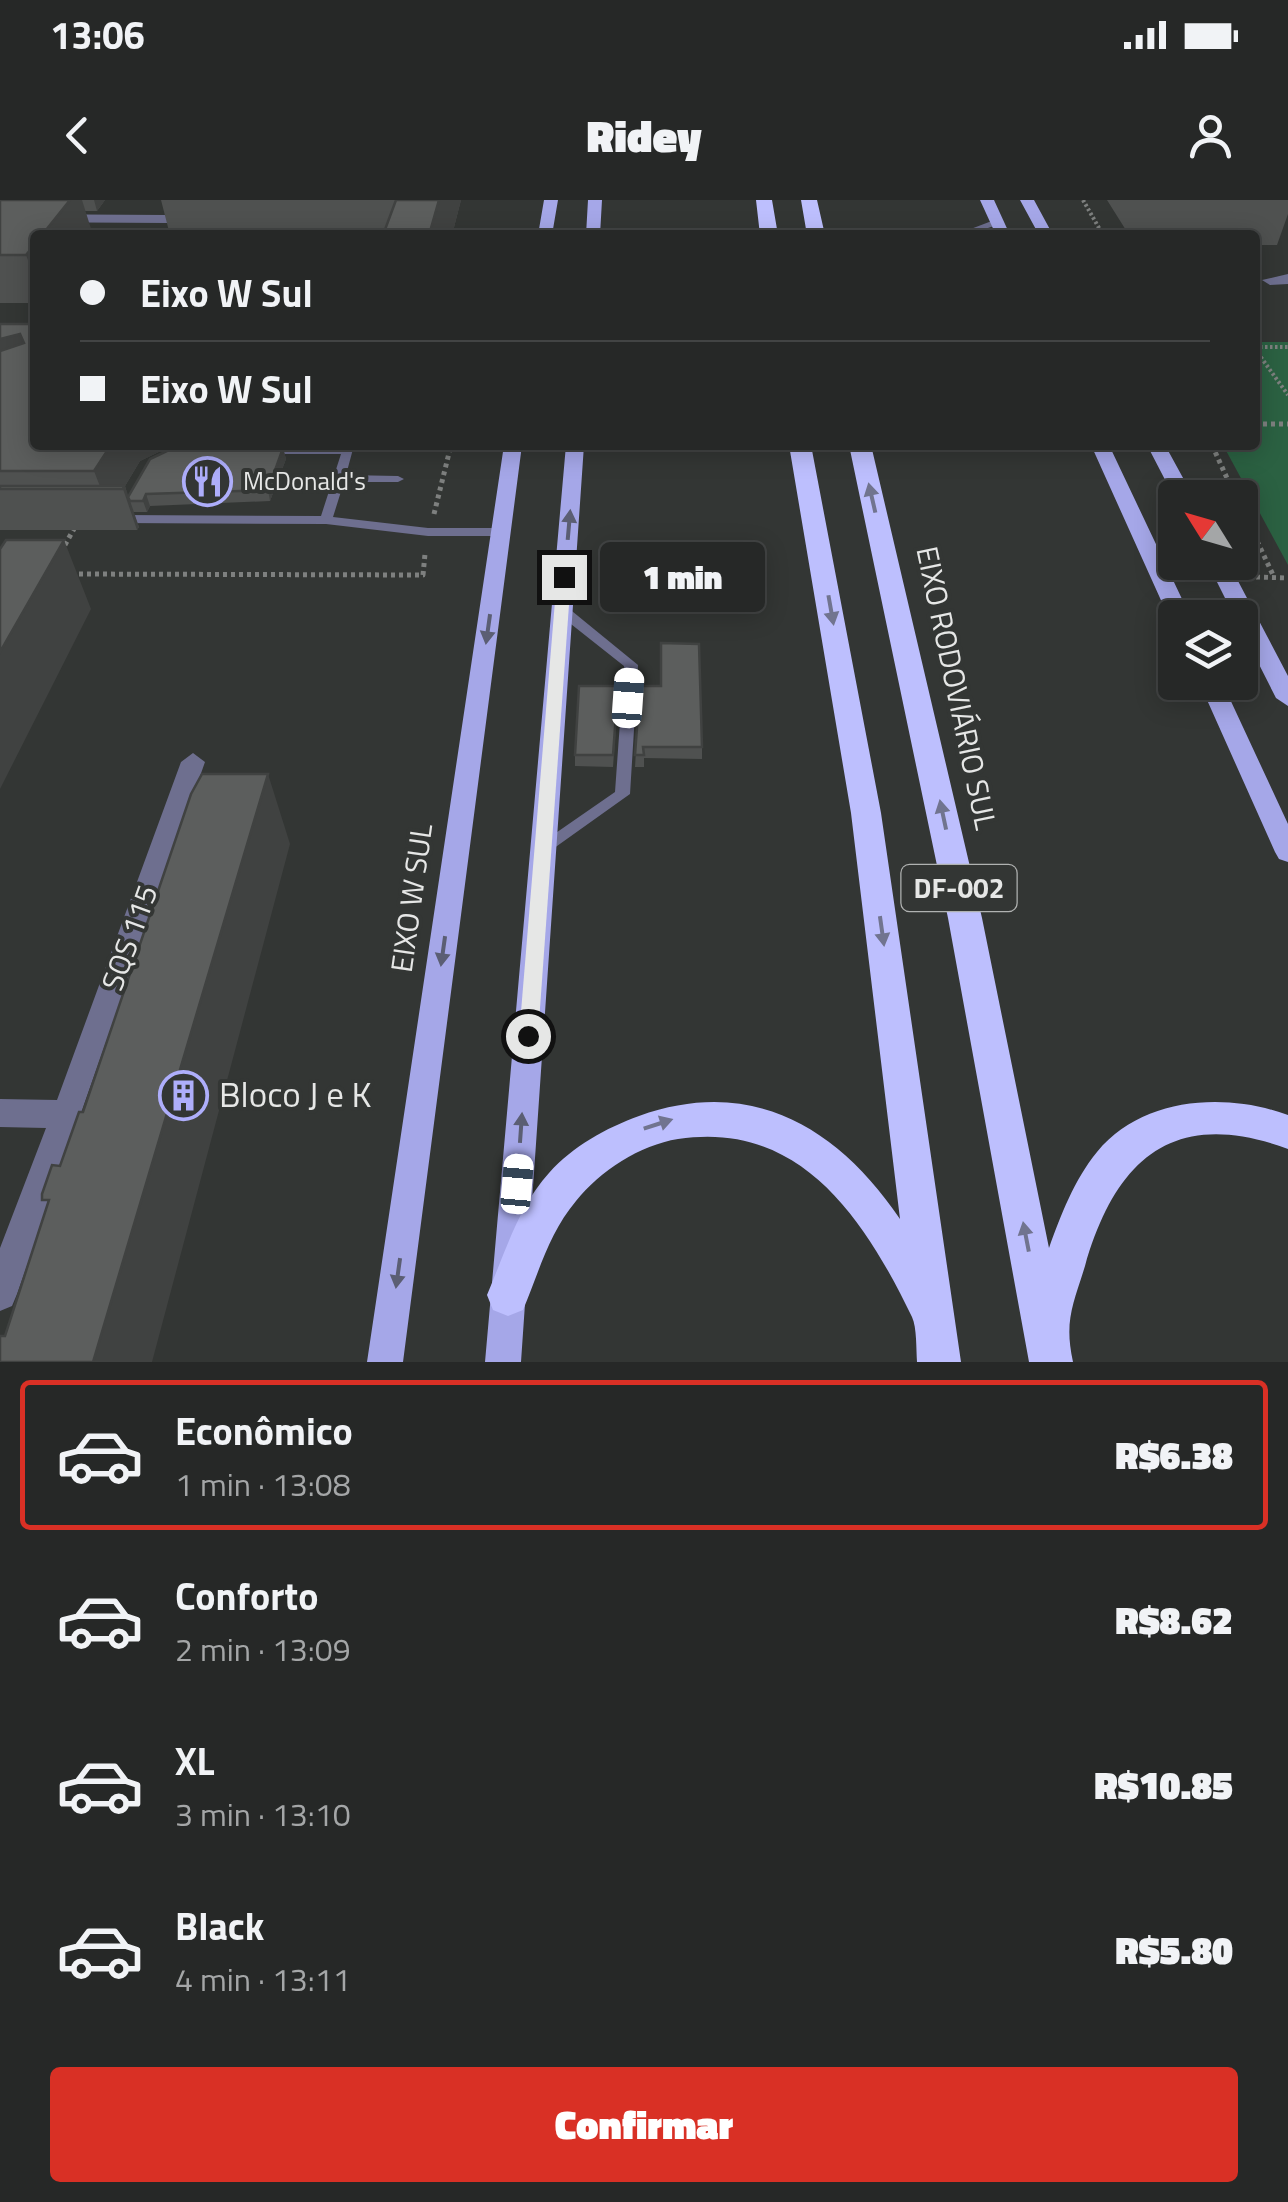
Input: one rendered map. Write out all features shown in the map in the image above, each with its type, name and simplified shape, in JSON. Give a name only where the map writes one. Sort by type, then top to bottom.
[{"type":"highway","points":[[764,200],[768,230]]},
{"type":"highway","points":[[809,200],[815,230]]},
{"type":"highway","name":"DF-002","points":[[801,450],[866,813],[939,1362]]},
{"type":"highway","name":"EIXO RODOVIÁRIO SUL","points":[[861,450],[965,918],[1048,1348]]},
{"type":"highway","points":[[508,1295],[540,1218],[567,1181],[605,1150],[647,1127],[676,1119],[706,1117],[750,1123],[814,1151],[848,1183],[881,1226],[932,1317]]},
{"type":"highway","points":[[1048,1348],[1084,1205],[1114,1156],[1147,1132],[1170,1123],[1241,1118],[1288,1132]]},
{"type":"main road","points":[[547,230],[551,200]]},
{"type":"main road","points":[[593,230],[596,200]]},
{"type":"main road","points":[[987,200],[1000,228]]},
{"type":"main road","points":[[1027,200],[1043,230]]},
{"type":"main road","name":"EIXO W SUL","points":[[385,1362],[512,450]]},
{"type":"main road","points":[[503,1362],[575,450]]},
{"type":"main road","points":[[1102,450],[1172,600]]},
{"type":"main road","points":[[1159,450],[1174,480]]},
{"type":"main road","points":[[1226,580],[1288,698]]},
{"type":"main road","points":[[1218,700],[1288,852]]},
{"type":"street","points":[[0,218],[175,216]]},
{"type":"street","points":[[1270,280],[1288,279]]},
{"type":"street","name":"SQS 115","points":[[0,1294],[193,762]]},
{"type":"street","points":[[0,1114],[67,1114]]},
{"type":"lane","points":[[258,452],[303,450]]},
{"type":"lane","points":[[326,520],[347,450]]},
{"type":"lane","points":[[338,478],[398,479]]},
{"type":"lane","points":[[115,519],[123,506]]},
{"type":"lane","points":[[98,519],[326,520],[428,532],[501,532]]},
{"type":"lane","points":[[543,850],[622,794],[630,666],[562,610]]},
{"type":"path","points":[[1083,200],[1100,230]]},
{"type":"path","points":[[1260,348],[1288,347]]},
{"type":"path","points":[[1260,355],[1288,395]]},
{"type":"path","points":[[1260,424],[1288,424]]},
{"type":"path","points":[[430,525],[449,450]]},
{"type":"path","points":[[1214,450],[1228,480]]},
{"type":"path","points":[[58,558],[75,527]]},
{"type":"path","points":[[69,574],[423,575],[426,543]]},
{"type":"path","points":[[1258,544],[1274,578]]},
{"type":"green space","points":[[1260,342],[1288,342],[1288,565],[1258,510],[1258,480],[1242,480],[1226,450],[1260,450]]},
{"type":"building","points":[[0,200],[70,200],[46,230],[30,230],[30,250],[26,255],[0,255]]},
{"type":"building","points":[[396,200],[439,200],[430,230],[385,230]]},
{"type":"building","points":[[0,324],[30,324],[30,450],[108,450],[94,471],[0,471],[0,351],[24,343],[20,334],[0,339]]},
{"type":"building","name":"McDonald's","points":[[169,450],[282,450],[268,490],[146,494],[143,501],[130,501],[128,497],[150,459]]},
{"type":"building","points":[[0,486],[124,486],[0,489]]},
{"type":"building","points":[[6,540],[64,540],[0,652],[0,549]]},
{"type":"building","points":[[661,643],[699,644],[702,747],[643,747],[644,755],[635,755],[640,686],[661,686]]},
{"type":"building","points":[[579,686],[618,686],[613,755],[575,755]]},
{"type":"building","points":[[202,774],[268,774],[93,1362],[0,1362],[0,1336],[5,1336],[49,1200],[42,1200],[42,1194],[52,1165],[60,1166],[79,1112],[83,1112],[191,794]]},
{"type":"place","name":"McDonald's","points":[[208,481]]},
{"type":"place","name":"Bloco J e K","points":[[184,1095]]},
{"type":"route","points":[[528,1036],[564,577]]}]
